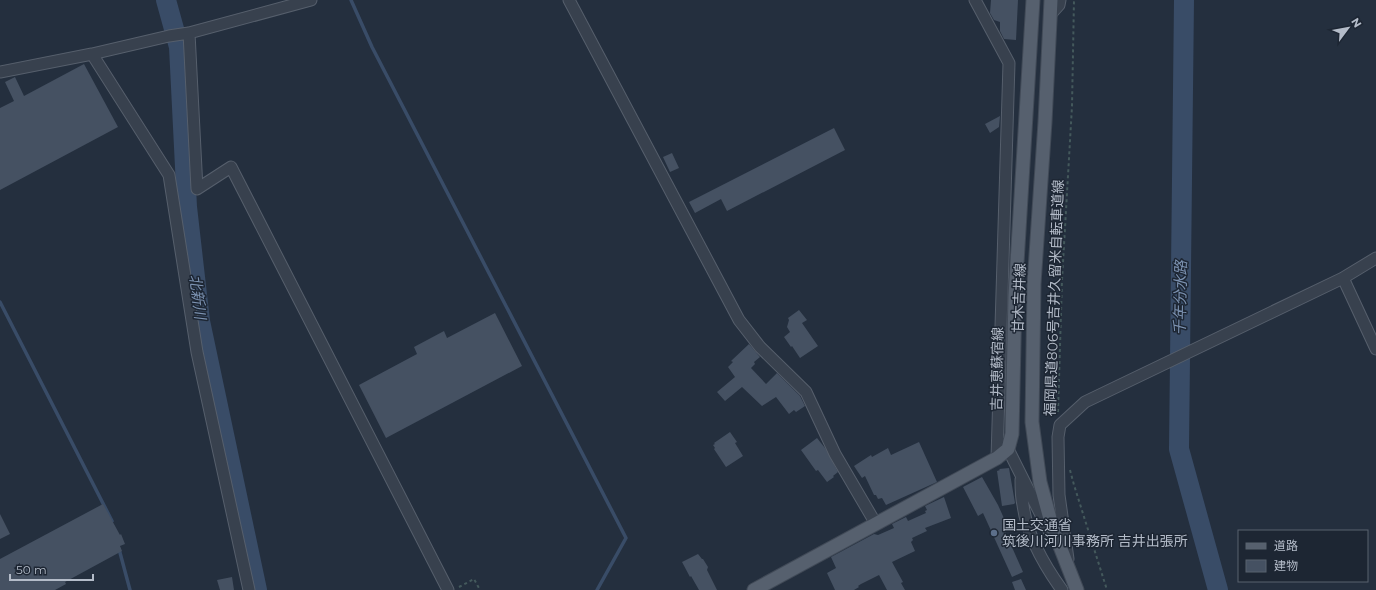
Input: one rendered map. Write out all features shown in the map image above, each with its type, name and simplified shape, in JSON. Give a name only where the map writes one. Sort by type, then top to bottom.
[{"type":"main road","name":"吉井恵蘇宿線","points":[[1008,449],[1012,434],[1015,296],[1033,0]]},
{"type":"main road","name":"甘木吉井線","points":[[1051,0],[1045,122],[1034,284],[1032,422],[1040,482],[1052,526],[1077,590]]},
{"type":"main road","points":[[754,590],[997,458],[1008,449]]},
{"type":"street","points":[[0,72],[92,54],[169,36],[190,33],[311,0]]},
{"type":"street","points":[[569,0],[739,320],[760,347],[806,392],[835,454],[876,524]]},
{"type":"street","points":[[975,0],[1009,63],[997,458]]},
{"type":"street","points":[[1050,15],[1059,6],[1060,0]]},
{"type":"street","points":[[190,33],[197,189],[231,167],[453,589]]},
{"type":"street","points":[[92,54],[169,175],[197,352],[249,590]]},
{"type":"street","points":[[1071,577],[1059,495],[1058,437],[1060,425],[1085,402],[1343,278],[1376,258]]},
{"type":"street","points":[[1343,278],[1376,349]]},
{"type":"street","points":[[1008,449],[1071,577]]},
{"type":"street","points":[[1020,474],[1022,506],[1030,534],[1040,556],[1062,590]]},
{"type":"path","name":"福岡県道806号吉井久留米自転車道線","points":[[1060,425],[1058,409],[1062,280],[1072,106],[1074,0]]},
{"type":"path","points":[[1070,470],[1108,590]]},
{"type":"path","points":[[453,589],[474,579],[480,590]]},
{"type":"building","points":[[991,0],[1018,0],[1016,40],[1004,39],[1000,31],[1000,22],[994,20],[990,13]]},
{"type":"building","points":[[84,64],[118,127],[0,190],[0,108],[14,101],[5,82],[15,77],[24,96]]},
{"type":"building","points":[[1000,116],[999,127],[990,133],[985,124]]},
{"type":"building","points":[[834,128],[845,150],[727,211],[721,199],[695,213],[689,202]]},
{"type":"building","points":[[672,153],[679,168],[670,172],[663,157]]},
{"type":"building","points":[[799,310],[807,320],[802,323],[818,346],[800,358],[784,337],[790,332],[787,327],[789,320],[788,318]]},
{"type":"building","points":[[495,313],[522,366],[386,438],[359,385],[417,354],[414,347],[444,331],[447,338]]},
{"type":"building","points":[[749,344],[760,357],[754,362],[755,364],[751,368],[766,384],[777,373],[800,396],[805,406],[796,412],[794,410],[789,414],[776,397],[762,406],[742,387],[725,401],[717,392],[735,377],[728,367],[733,362],[731,361]]},
{"type":"building","points":[[730,432],[737,442],[735,443],[743,456],[726,467],[713,445]]},
{"type":"building","points":[[817,438],[825,448],[838,472],[827,482],[818,470],[816,471],[801,450]]},
{"type":"building","points":[[919,442],[937,482],[886,505],[882,498],[878,499],[876,495],[874,495],[865,476],[862,478],[854,466],[871,455],[872,457],[888,448],[891,455]]},
{"type":"building","points":[[1009,468],[1015,503],[1002,506],[997,471],[1000,470],[999,469]]},
{"type":"building","points":[[982,477],[998,505],[1007,525],[1003,527],[1023,572],[1012,577],[983,513],[978,516],[963,487]]},
{"type":"building","points":[[944,497],[951,518],[925,528],[927,531],[912,538],[913,540],[911,542],[915,551],[892,562],[903,582],[901,583],[905,590],[887,590],[879,575],[861,584],[854,590],[835,590],[827,573],[836,568],[831,557],[874,534],[878,535],[894,528],[892,524],[906,517],[908,521],[926,513],[925,511],[927,510],[925,506]]},
{"type":"building","points":[[103,504],[120,535],[121,534],[125,544],[120,546],[122,551],[65,582],[66,584],[55,590],[0,590],[0,559]]},
{"type":"building","points":[[0,514],[10,534],[0,539]]},
{"type":"building","points":[[698,554],[708,567],[707,570],[717,590],[699,590],[682,562]]},
{"type":"building","points":[[232,577],[234,590],[220,590],[217,580]]},
{"type":"building","points":[[1021,579],[1026,590],[1015,590],[1012,582]]},
{"type":"waterway","name":"北新川","points":[[166,0],[179,47],[187,207],[200,321],[257,590]]},
{"type":"waterway","points":[[351,0],[372,47],[626,538],[597,590]]},
{"type":"waterway","name":"千年分水路","points":[[1184,0],[1179,449],[1218,590]]},
{"type":"waterway","points":[[0,302],[112,521]]},
{"type":"waterway","points":[[119,549],[130,590]]},
{"type":"place","name":"国土交通省 筑後川河川事務所 吉井出張所","points":[[994,533]]}]
